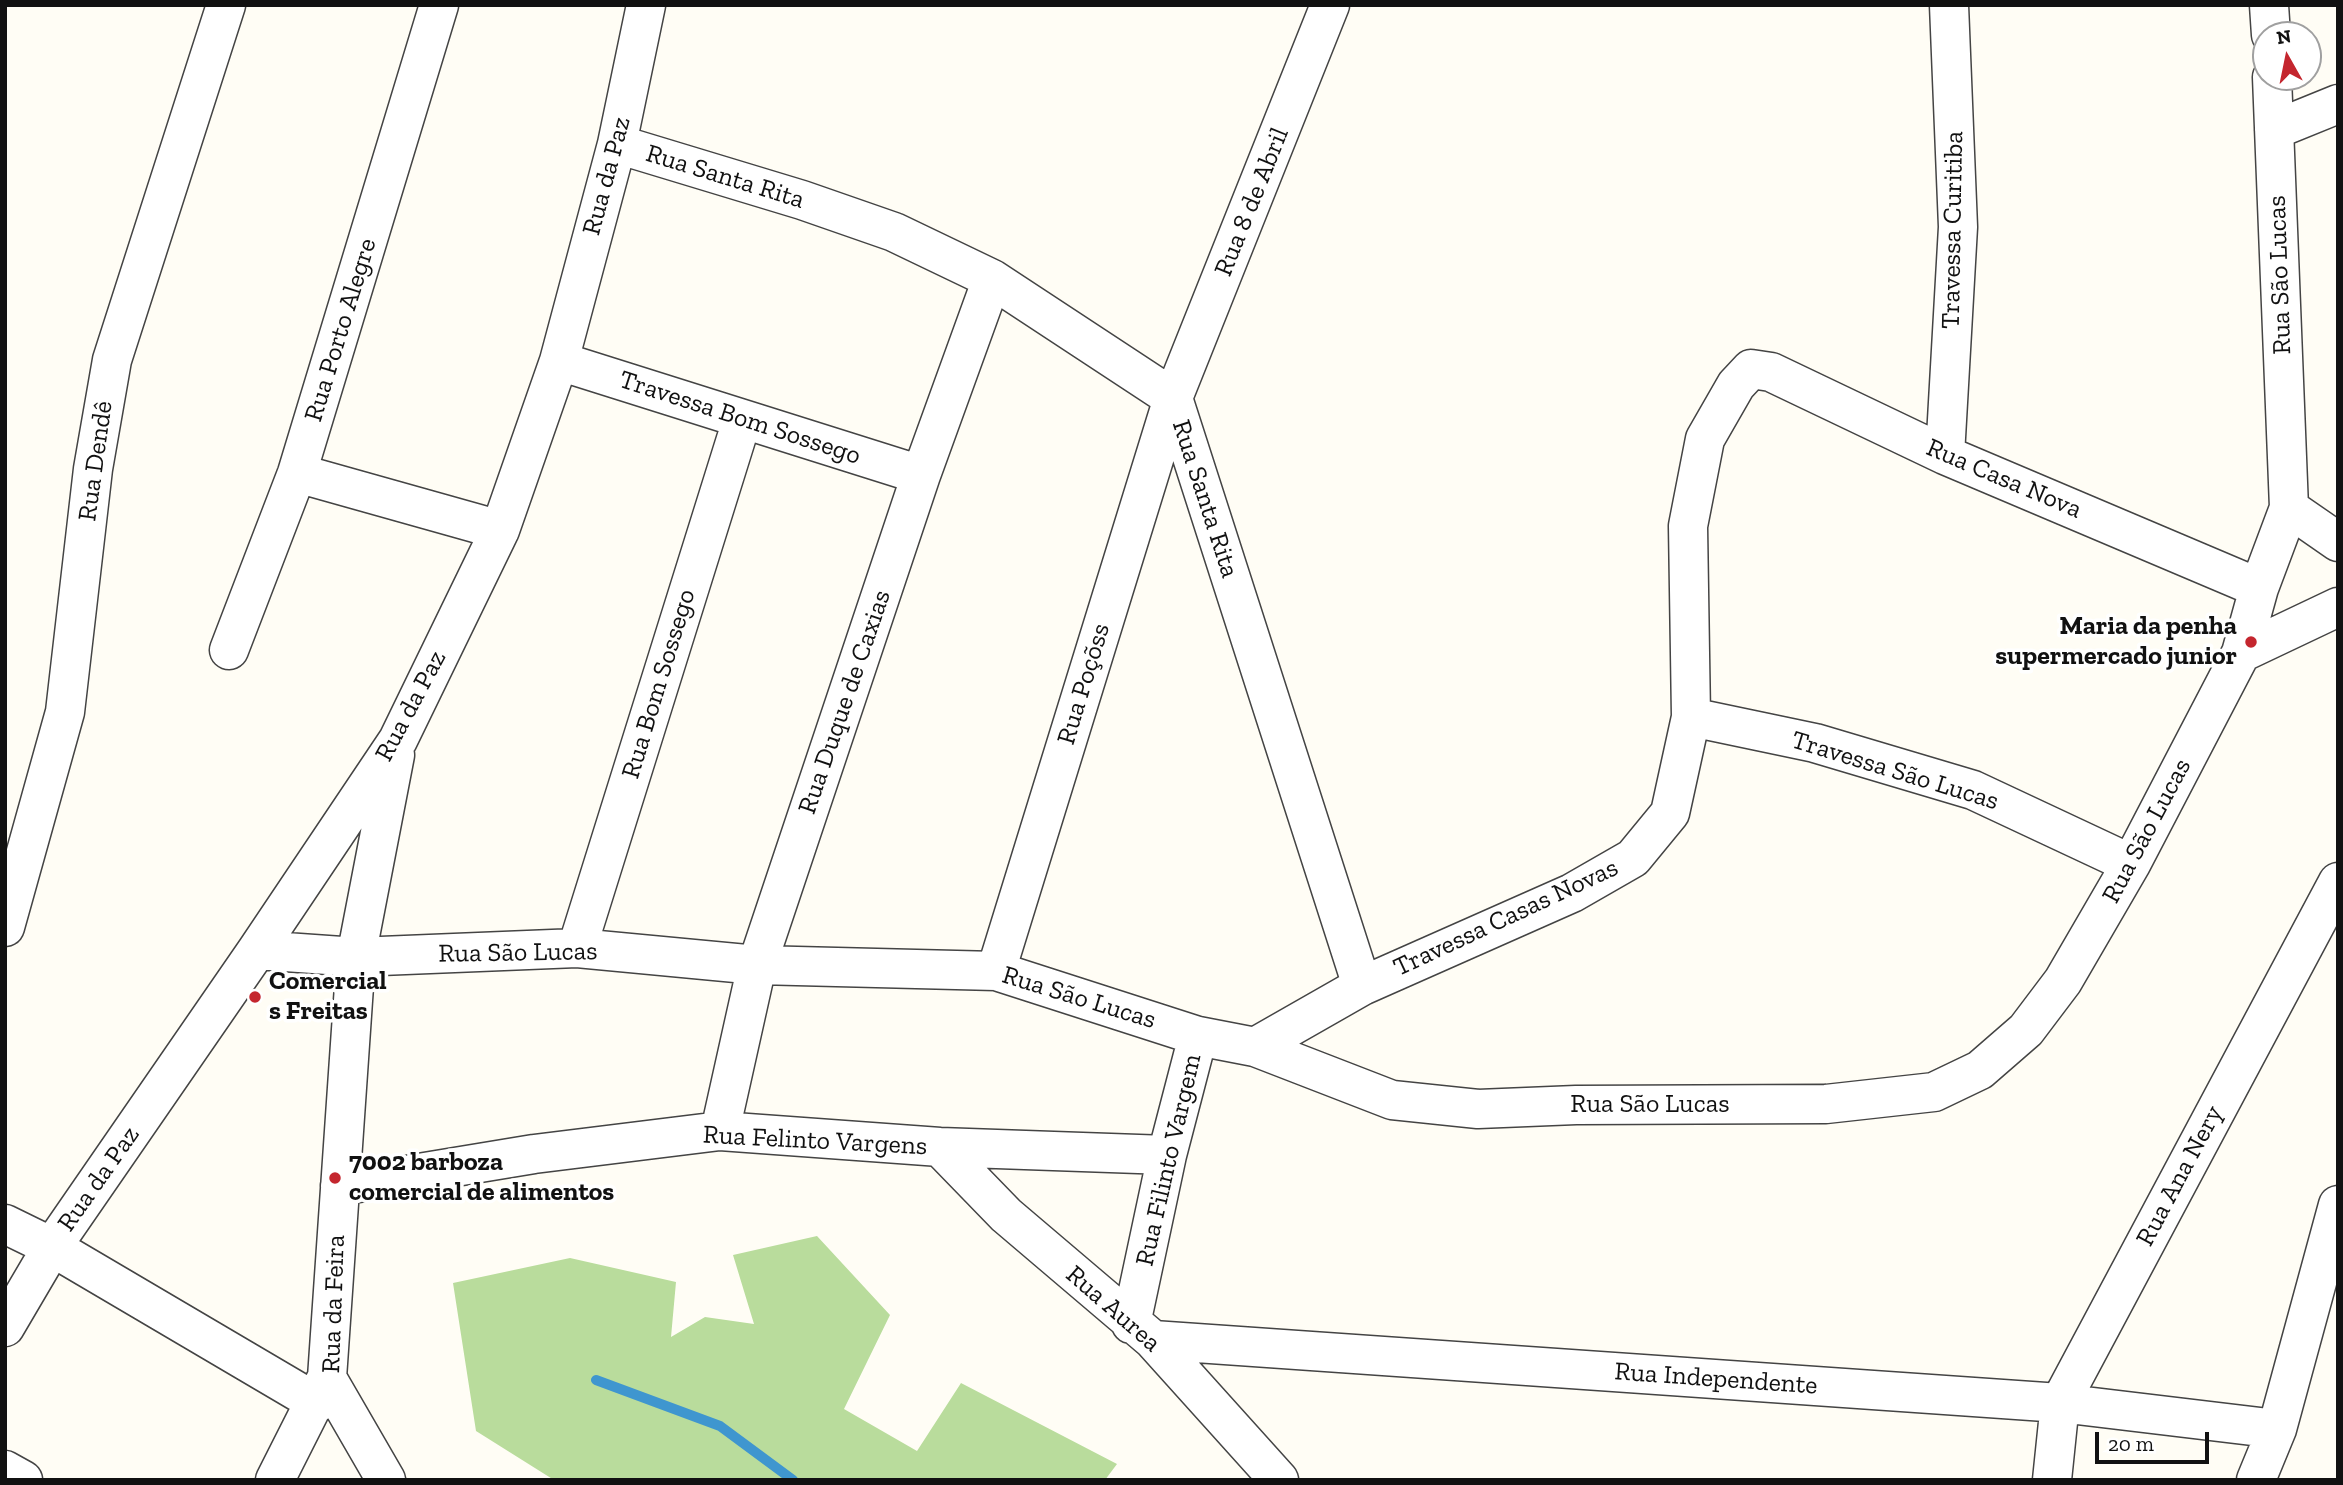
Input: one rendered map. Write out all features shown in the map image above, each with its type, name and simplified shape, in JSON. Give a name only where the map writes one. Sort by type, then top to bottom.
[{"type":"street","name":"Rua Dendê","points":[[5,927],[65,712],[93,469],[112,360],[226,5]]},
{"type":"street","name":"Rua Porto Alegre","points":[[229,650],[297,472],[439,5]]},
{"type":"street","name":"Rua da Paz","points":[[5,1327],[52,1247],[398,740],[500,530],[559,361],[617,144],[646,5]]},
{"type":"street","name":"Rua 8 de Abril","points":[[1173,398],[1330,5]]},
{"type":"street","name":"Travessa Curitiba","points":[[1945,454],[1958,227],[1949,5]]},
{"type":"street","name":"Rua São Lucas","points":[[257,950],[356,957],[577,948],[757,965],[996,971],[1198,1036],[1255,1047],[1392,1100],[1478,1110],[1576,1105],[1826,1104],[1934,1092],[1980,1070],[2026,1030],[2063,981],[2132,864],[2241,653],[2259,588],[2290,508],[2273,91]]},
{"type":"street","points":[[2274,130],[2338,104]]},
{"type":"street","name":"Rua Santa Rita","points":[[617,144],[803,200],[894,232],[992,279],[1173,398],[1362,986]]},
{"type":"street","name":"Rua Duque de Caxias","points":[[720,1131],[757,965],[921,475],[992,279]]},
{"type":"street","name":"Travessa Bom Sossego","points":[[559,361],[742,421],[921,475]]},
{"type":"street","name":"Rua Casa Nova","points":[[1751,369],[1771,372],[1945,454],[2259,588]]},
{"type":"street","name":"Travessa Casas Novas","points":[[1255,1047],[1362,986],[1572,893],[1633,858],[1670,813],[1691,717],[1688,526],[1705,439],[1736,385],[1751,369]]},
{"type":"street","name":"Rua Poçõss","points":[[996,971],[1173,398]]},
{"type":"street","name":"Rua Bom Sossego","points":[[577,948],[742,421]]},
{"type":"street","points":[[297,472],[500,530]]},
{"type":"street","points":[[2290,508],[2338,541]]},
{"type":"street","points":[[2241,653],[2338,607]]},
{"type":"street","name":"Travessa São Lucas","points":[[1691,717],[1815,743],[1973,790],[2132,864]]},
{"type":"street","name":"Rua da Feira","points":[[322,1391],[356,957],[398,740]]},
{"type":"street","name":"Rua Ana Nery","points":[[2052,1480],[2060,1403],[2338,883]]},
{"type":"street","name":"Rua Filinto Vargem","points":[[1142,1332],[1167,1155],[1198,1036]]},
{"type":"street","name":"Rua Felinto Vargens","points":[[340,1186],[534,1154],[720,1131],[940,1147],[1167,1155]]},
{"type":"street","name":"Rua Aurea","points":[[940,1147],[1006,1215],[1142,1332],[1279,1480]]},
{"type":"street","points":[[2256,1480],[2277,1429],[2338,1205]]},
{"type":"street","name":"Rua da Feira","points":[[5,1224],[322,1391],[366,1447],[386,1480]]},
{"type":"street","name":"Rua Independente","points":[[1142,1332],[2060,1403],[2277,1429]]},
{"type":"street","points":[[275,1480],[322,1391]]},
{"type":"street","points":[[366,1447],[410,1480]]},
{"type":"street","points":[[5,1470],[23,1480]]},
{"type":"green space","points":[[817,1236],[890,1315],[844,1409],[917,1451],[961,1383],[1117,1464],[1105,1480],[554,1480],[476,1431],[453,1283],[570,1258],[676,1282],[671,1337],[705,1317],[754,1324],[733,1255]]},
{"type":"waterway","points":[[596,1380],[720,1426],[793,1480]]},
{"type":"place","name":"Maria da penha supermercado junior","points":[[2251,642]]},
{"type":"place","name":"Comercial s Freitas","points":[[255,997]]},
{"type":"place","name":"7002 barboza comercial de alimentos","points":[[335,1178]]}]
